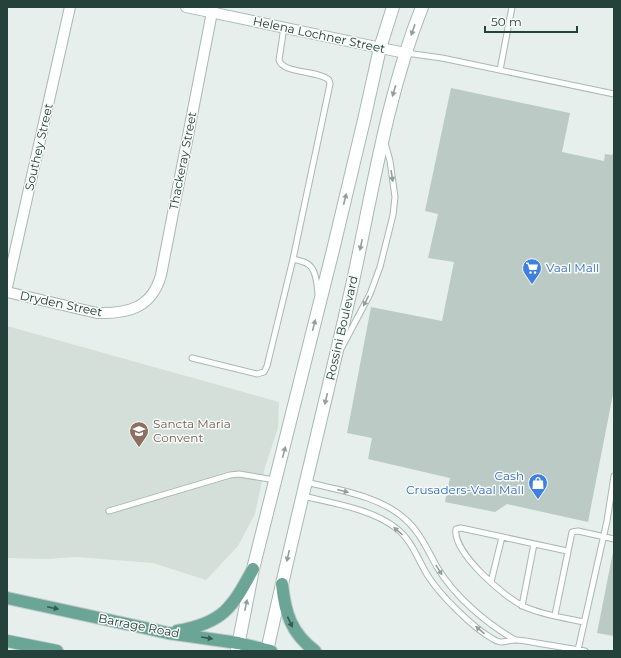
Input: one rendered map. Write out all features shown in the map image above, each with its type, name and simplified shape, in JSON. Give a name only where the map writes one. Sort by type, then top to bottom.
[{"type":"main road","points":[[168,633],[192,628],[216,618],[229,608],[241,591],[253,569]]},
{"type":"main road","points":[[282,584],[284,602],[292,626],[299,638],[315,651]]},
{"type":"main road","name":"Barrage Road","points":[[7,598],[168,633],[238,647],[269,651]]},
{"type":"main road","points":[[7,641],[57,651]]},
{"type":"street","name":"Southey Street","points":[[7,287],[70,7]]},
{"type":"street","name":"Helena Lochner Street","points":[[186,7],[212,10],[405,53]]},
{"type":"street","points":[[238,647],[253,569],[320,303],[380,48],[393,7]]},
{"type":"street","name":"Rossini Boulevard","points":[[269,651],[282,584],[334,364],[392,98],[405,53],[422,7]]},
{"type":"street","name":"Thackeray Street","points":[[138,306],[145,302],[154,293],[161,275],[212,10]]},
{"type":"street","name":"Dryden Street","points":[[7,292],[97,313],[111,314],[126,311],[138,306]]},
{"type":"lane","points":[[500,70],[512,7]]},
{"type":"lane","points":[[192,358],[257,374],[264,372],[267,366],[293,259],[330,84],[329,80],[322,76],[287,67],[280,63],[279,60],[284,27]]},
{"type":"lane","points":[[405,53],[442,58],[614,94]]},
{"type":"lane","points":[[334,364],[370,294],[380,267],[393,215],[395,197],[390,161],[384,138]]},
{"type":"lane","points":[[293,259],[306,262],[311,267],[316,281],[320,303]]},
{"type":"lane","points":[[109,511],[230,475],[239,474],[276,481]]},
{"type":"lane","points":[[578,650],[603,536],[614,476]]},
{"type":"lane","points":[[306,482],[354,494],[386,506],[405,519],[418,536],[446,580],[471,607],[501,631],[515,640]]},
{"type":"lane","points":[[303,496],[374,515],[384,520],[404,535],[428,576],[440,592],[483,633],[493,640],[501,642],[515,640],[585,651]]},
{"type":"lane","points":[[567,551],[461,528],[456,529],[456,536],[462,551],[476,568],[506,595],[522,606],[554,616],[584,622]]},
{"type":"lane","points":[[554,616],[572,532],[578,531],[614,539]]},
{"type":"lane","points":[[491,582],[502,537]]},
{"type":"lane","points":[[522,606],[534,544]]},
{"type":"shaded area","name":"Sancta Maria Convent","points":[[7,326],[279,402],[278,428],[265,467],[255,514],[238,546],[206,580],[153,563],[76,557],[47,559],[7,558]]},
{"type":"building","name":"Vaal Mall","points":[[451,88],[570,113],[562,152],[604,161],[605,154],[612,155],[614,151],[614,389],[588,522],[507,504],[495,512],[445,502],[450,478],[368,459],[372,438],[347,433],[371,307],[442,321],[454,262],[428,258],[438,214],[425,211]]},
{"type":"building","points":[[614,552],[614,636],[597,633]]},
{"type":"place","name":"Vaal Mall","points":[[532,285]]},
{"type":"place","name":"Sancta Maria Convent","points":[[139,448]]},
{"type":"place","name":"Cash Crusaders-Vaal Mall","points":[[538,500]]}]
